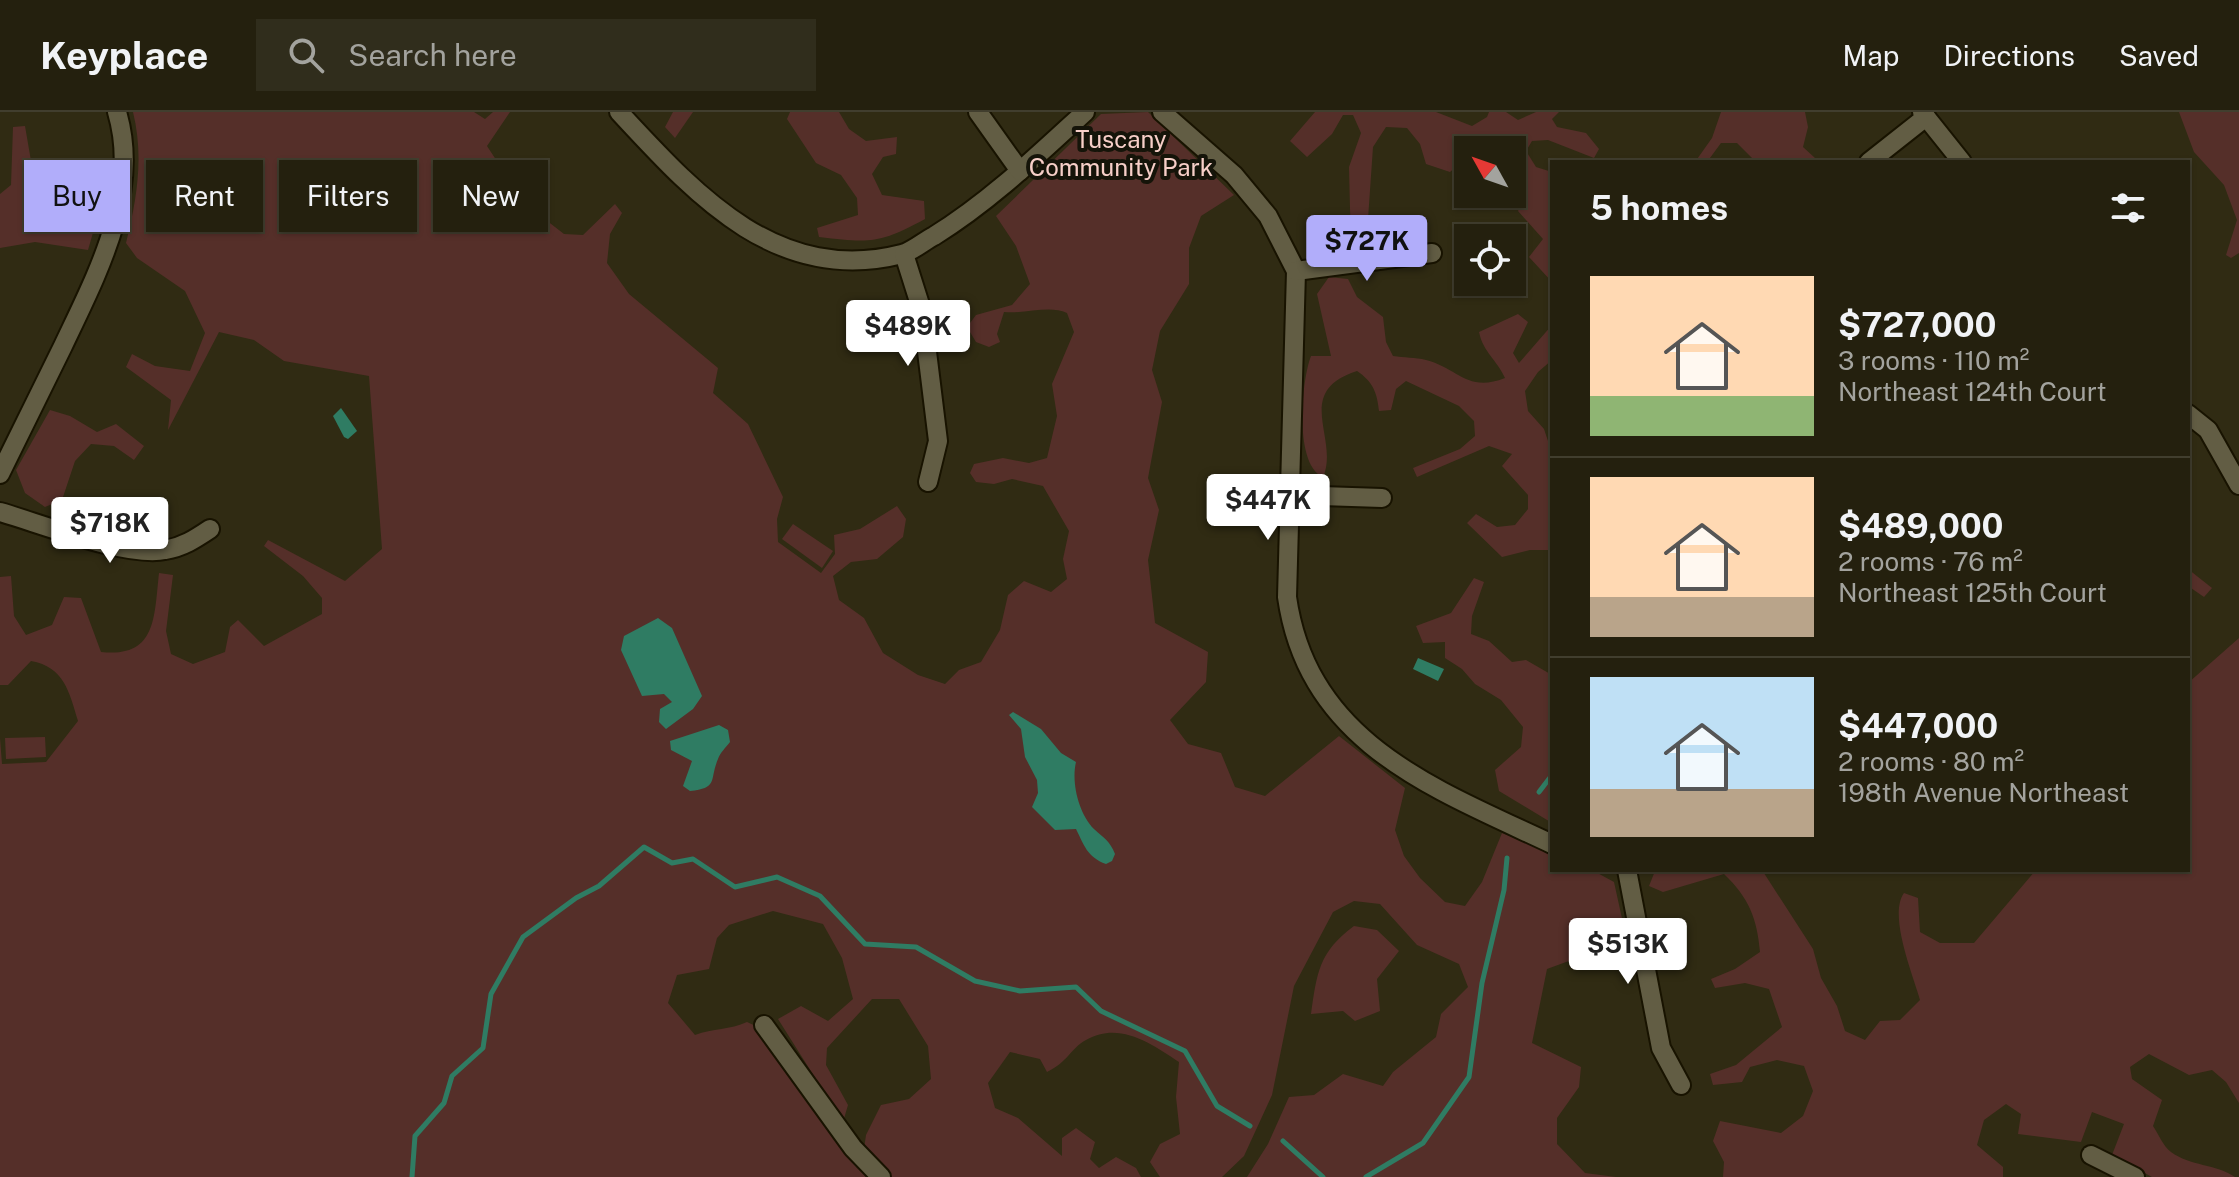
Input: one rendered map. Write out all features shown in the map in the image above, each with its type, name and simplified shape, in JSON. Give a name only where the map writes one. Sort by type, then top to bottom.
[{"type":"street","points":[[0,474],[110,242],[123,181],[125,138],[117,112]]},
{"type":"street","points":[[619,112],[674,171],[720,212],[763,240],[806,257],[846,260],[904,254],[954,223],[1020,171],[1085,112]]},
{"type":"street","points":[[978,112],[1020,171]]},
{"type":"street","points":[[1162,112],[1234,175],[1268,216],[1296,271],[1287,597],[1292,634],[1326,701],[1384,759],[1470,806],[1550,843]]},
{"type":"street","points":[[1871,160],[1924,114],[1960,160]]},
{"type":"street","points":[[1296,271],[1432,253]]},
{"type":"street","points":[[904,254],[922,311],[938,441],[928,482]]},
{"type":"street","points":[[2190,416],[2208,430],[2239,485]]},
{"type":"street","points":[[1291,495],[1382,498]]},
{"type":"street","points":[[0,512],[136,551],[162,551],[189,543],[210,529]]},
{"type":"street","points":[[1627,872],[1661,1048],[1681,1085]]},
{"type":"street","points":[[764,1025],[853,1148],[881,1177]]},
{"type":"street","points":[[2091,1155],[2135,1177]]},
{"type":"green space","name":"Tuscany Community Park","points":[[133,112],[474,112],[485,119],[493,112],[510,112],[487,146],[496,160],[433,160],[433,232],[548,232],[548,222],[564,234],[583,235],[615,204],[622,213],[610,234],[607,263],[629,294],[718,368],[713,393],[748,424],[783,497],[777,519],[778,542],[821,573],[835,554],[834,535],[860,529],[897,506],[906,519],[903,537],[877,559],[851,562],[833,576],[839,600],[864,618],[883,653],[918,675],[945,684],[959,670],[981,662],[1000,630],[1008,595],[1024,581],[1051,592],[1067,579],[1063,559],[1069,531],[1043,486],[1012,479],[994,484],[976,482],[970,473],[974,464],[1003,458],[1029,463],[1047,458],[1057,416],[1052,384],[1074,332],[1067,313],[1060,311],[1004,312],[997,334],[1000,342],[989,347],[976,342],[967,327],[976,315],[1012,305],[1030,284],[1016,246],[996,216],[1101,114],[1148,112],[1234,195],[1201,216],[1189,248],[1189,284],[1160,331],[1152,370],[1162,402],[1148,478],[1159,510],[1148,560],[1155,623],[1208,652],[1206,682],[1170,720],[1188,744],[1221,753],[1235,787],[1265,796],[1339,736],[1405,788],[1395,830],[1404,856],[1420,878],[1445,902],[1465,906],[1482,882],[1502,833],[1550,852],[1550,872],[1596,872],[1614,882],[1623,923],[1615,944],[1547,969],[1532,1043],[1581,1067],[1579,1087],[1557,1118],[1557,1144],[1585,1173],[1616,1177],[1247,1177],[1268,1144],[1289,1097],[1314,1095],[1343,1074],[1383,1086],[1393,1072],[1436,1037],[1441,1014],[1468,987],[1459,964],[1417,945],[1380,904],[1354,901],[1333,912],[1294,986],[1272,1095],[1244,1156],[1222,1177],[1160,1177],[1150,1162],[1160,1144],[1180,1134],[1176,1097],[1179,1062],[1135,1037],[1111,1033],[1086,1040],[1047,1072],[1040,1059],[1010,1052],[988,1083],[995,1108],[1018,1118],[1062,1156],[1062,1138],[1076,1128],[1095,1142],[1090,1159],[1099,1168],[1116,1157],[1136,1168],[1141,1177],[891,1177],[864,1149],[866,1135],[881,1105],[909,1099],[931,1079],[928,1046],[899,999],[872,999],[827,1048],[826,1065],[848,1105],[843,1122],[778,1019],[801,1006],[828,1021],[853,999],[842,958],[823,924],[773,911],[729,925],[717,938],[709,969],[677,975],[668,1003],[695,1035],[747,1022],[760,1028],[825,1124],[870,1177],[0,1177],[0,738],[2,764],[46,762],[78,721],[64,682],[42,664],[31,661],[8,685],[0,685],[0,577],[11,576],[14,616],[26,635],[52,625],[64,597],[81,598],[101,652],[119,652],[143,641],[153,619],[159,573],[173,575],[166,631],[171,654],[193,664],[225,652],[230,627],[238,620],[264,646],[322,614],[322,598],[303,576],[264,546],[268,540],[345,581],[382,549],[369,376],[284,361],[254,340],[219,332],[168,430],[171,400],[126,367],[132,354],[155,366],[190,371],[205,333],[185,291],[137,258],[126,243],[138,178],[138,145]]},
{"type":"green space","points":[[673,112],[693,112],[675,138],[665,127]]},
{"type":"green space","points":[[790,112],[839,112],[849,129],[866,141],[897,137],[896,154],[883,157],[872,174],[882,195],[924,201],[925,219],[874,240],[819,237],[817,228],[858,215],[857,198],[841,175],[816,163],[787,119]]},
{"type":"green space","points":[[1315,112],[1436,112],[1472,126],[1487,117],[1489,112],[1506,112],[1518,120],[1536,112],[1559,112],[1552,119],[1557,127],[1586,133],[1599,149],[1594,158],[1548,140],[1532,141],[1526,151],[1526,136],[1454,136],[1454,168],[1450,172],[1426,164],[1420,144],[1407,128],[1386,127],[1373,147],[1366,248],[1351,249],[1349,167],[1361,133],[1353,115],[1343,115],[1332,134],[1307,157],[1290,141]]},
{"type":"green space","points":[[1721,112],[1805,112],[1808,127],[1803,147],[1815,158],[1754,160],[1737,143],[1721,143],[1708,160],[1696,160],[1712,138]]},
{"type":"green space","points":[[2179,112],[2239,112],[2239,253],[2231,258],[2226,255],[2237,220],[2224,185],[2194,152]]},
{"type":"green space","points":[[25,126],[31,160],[24,160],[24,232],[93,232],[88,250],[35,242],[0,248],[0,194],[11,185],[13,127]]},
{"type":"green space","points":[[1526,151],[1536,167],[1550,171],[1550,280],[1529,257],[1543,239],[1518,211],[1526,208]]},
{"type":"green space","points":[[1329,277],[1348,279],[1357,297],[1383,317],[1386,342],[1393,356],[1426,360],[1481,383],[1505,378],[1479,332],[1518,314],[1528,322],[1513,353],[1519,363],[1550,327],[1550,362],[1538,372],[1525,391],[1528,411],[1544,429],[1550,447],[1550,550],[1530,550],[1502,557],[1467,523],[1476,514],[1497,527],[1515,525],[1528,509],[1528,495],[1502,466],[1512,454],[1489,446],[1417,477],[1413,468],[1460,449],[1475,436],[1474,421],[1459,406],[1406,381],[1396,389],[1391,410],[1379,411],[1373,388],[1357,371],[1338,380],[1327,391],[1322,404],[1327,462],[1323,477],[1314,469],[1307,457],[1302,422],[1307,368],[1311,356],[1331,356],[1317,294]]},
{"type":"green space","points":[[50,410],[70,416],[97,432],[116,424],[144,446],[134,460],[114,446],[91,444],[75,461],[62,500],[45,507],[25,493],[16,470]]},
{"type":"green space","points":[[793,524],[833,551],[822,568],[782,539]]},
{"type":"green space","points":[[2190,571],[2212,588],[2204,597],[2190,587]]},
{"type":"green space","points":[[1474,578],[1484,582],[1472,616],[1471,634],[1489,641],[1512,662],[1526,660],[1550,674],[1550,822],[1499,791],[1495,770],[1521,747],[1523,727],[1501,700],[1475,684],[1462,669],[1445,658],[1445,642],[1423,643],[1416,626],[1451,613]]},
{"type":"green space","points":[[2239,638],[2239,1103],[2226,1082],[2212,1070],[2189,1075],[2149,1054],[2130,1067],[2132,1079],[2162,1100],[2153,1126],[2168,1149],[2178,1157],[2235,1177],[2152,1177],[2112,1155],[2124,1124],[2092,1112],[2081,1142],[2018,1134],[2021,1114],[2006,1104],[1984,1120],[1977,1145],[2003,1167],[2003,1177],[1723,1177],[1724,1162],[1713,1141],[1720,1121],[1781,1133],[1803,1116],[1813,1091],[1804,1066],[1777,1060],[1750,1067],[1742,1082],[1713,1085],[1710,1074],[1736,1065],[1782,1027],[1769,989],[1745,983],[1715,988],[1711,979],[1735,969],[1760,952],[1757,929],[1746,900],[1724,874],[1663,892],[1649,886],[1655,872],[1763,872],[1813,949],[1821,978],[1837,1006],[1845,1031],[1865,1040],[1880,1021],[1900,1020],[1920,1000],[1900,930],[1900,903],[1904,893],[1918,898],[1920,932],[1940,943],[1974,943],[2034,872],[2190,872],[2190,681]]},
{"type":"green space","points":[[45,737],[46,757],[6,759],[5,738]]},
{"type":"green space","points":[[1354,926],[1377,930],[1399,951],[1377,979],[1380,1011],[1355,1021],[1343,1011],[1311,1014],[1322,964],[1333,945]]},
{"type":"shaded area","points":[[341,408],[357,431],[348,439],[333,416]]},
{"type":"shaded area","points":[[658,618],[672,628],[702,696],[693,709],[666,729],[659,722],[660,709],[672,702],[664,694],[642,696],[621,650],[624,636]]},
{"type":"shaded area","points":[[1418,658],[1444,669],[1438,681],[1413,669]]},
{"type":"shaded area","points":[[1013,712],[1041,729],[1061,753],[1076,762],[1075,779],[1080,807],[1089,823],[1111,846],[1115,854],[1112,861],[1106,864],[1094,858],[1076,829],[1055,830],[1032,807],[1038,793],[1037,780],[1025,757],[1021,729],[1009,715]]},
{"type":"shaded area","points":[[719,725],[728,730],[730,742],[719,757],[712,782],[705,788],[690,791],[683,786],[692,761],[671,750],[670,741]]},
{"type":"waterway","points":[[1539,792],[1550,778]]},
{"type":"waterway","points":[[412,1177],[415,1136],[444,1103],[452,1076],[483,1048],[491,994],[523,937],[576,898],[599,886],[644,847],[672,863],[693,859],[735,887],[777,877],[820,896],[865,944],[916,947],[975,981],[1020,991],[1076,987],[1101,1011],[1185,1051],[1217,1106],[1250,1126]]},
{"type":"waterway","points":[[1366,1177],[1423,1143],[1469,1077],[1482,983],[1504,890],[1507,858]]},
{"type":"waterway","points":[[1283,1141],[1323,1177]]}]
